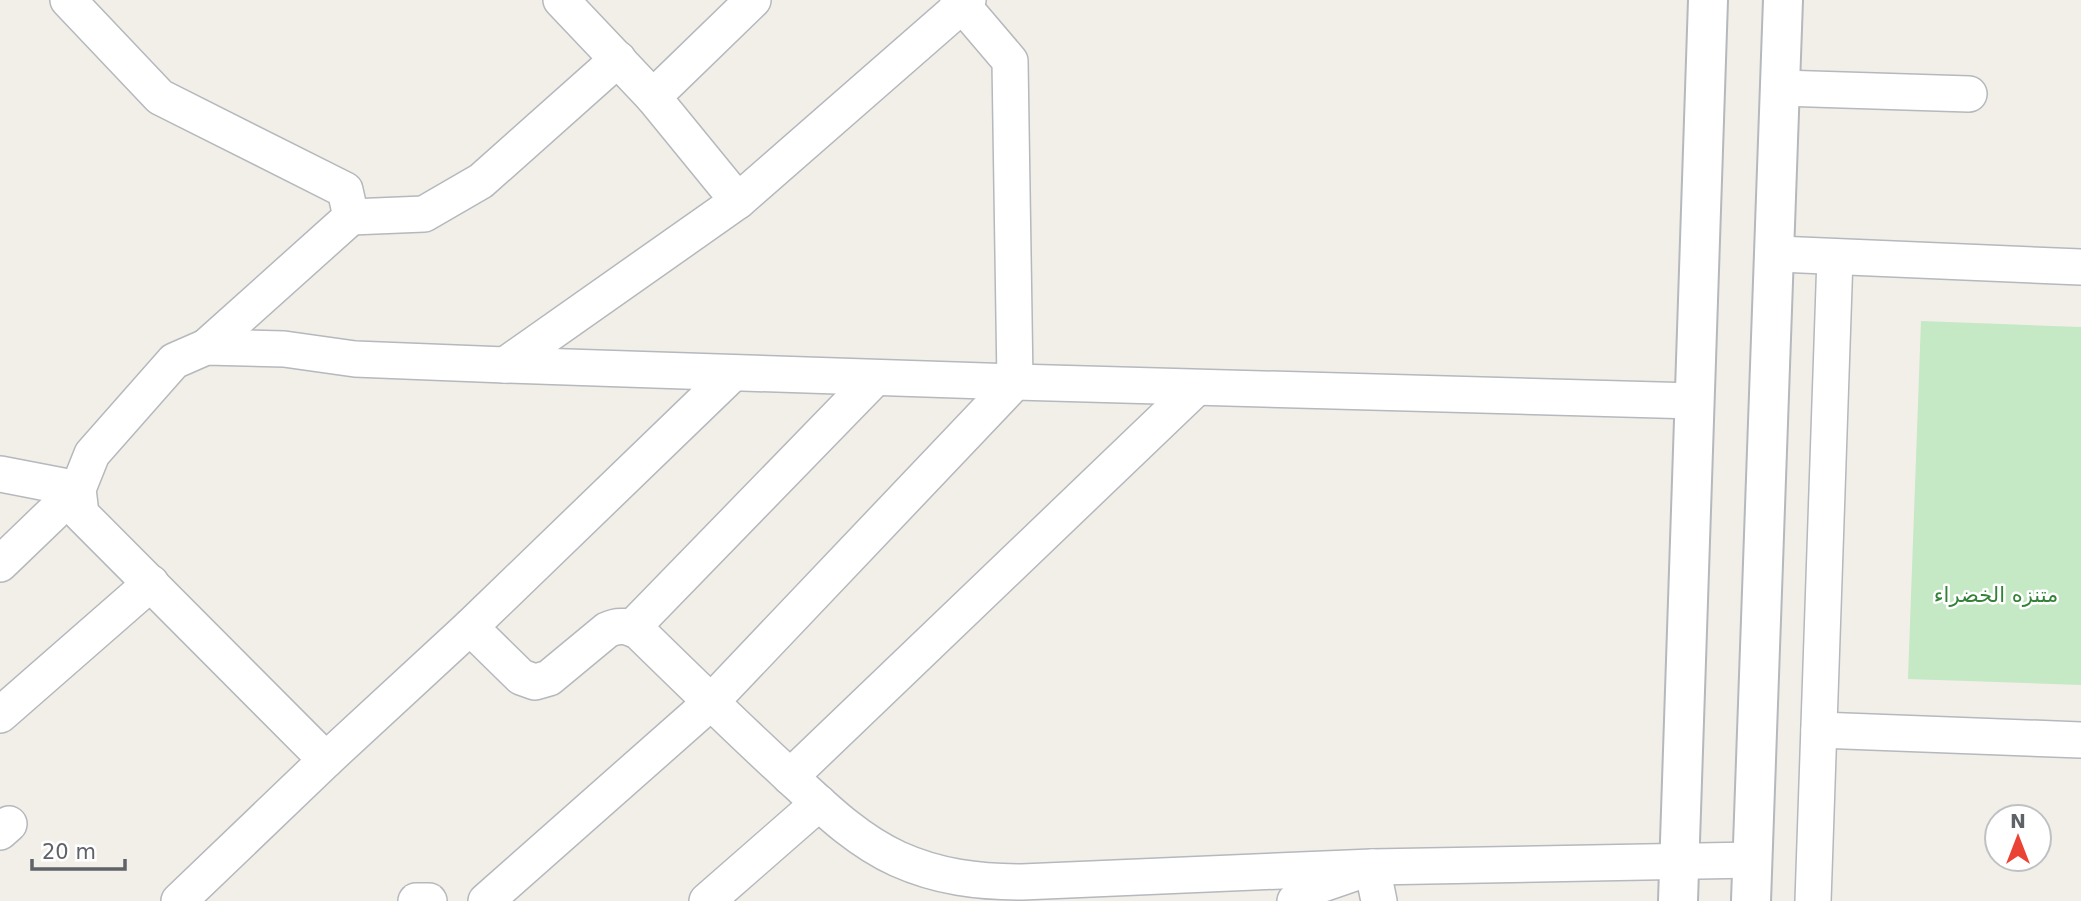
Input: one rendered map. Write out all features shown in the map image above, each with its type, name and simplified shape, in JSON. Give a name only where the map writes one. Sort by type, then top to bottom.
[{"type":"street","points":[[68,0],[160,97],[345,190],[351,217]]},
{"type":"street","points":[[561,0],[653,97],[738,201]]},
{"type":"street","points":[[653,97],[754,0]]},
{"type":"street","points":[[1678,901],[1708,0]]},
{"type":"street","points":[[1751,901],[1783,0]]},
{"type":"street","points":[[486,901],[710,703],[1015,382],[1010,61],[963,2],[738,201],[505,365]]},
{"type":"street","points":[[0,564],[78,489],[92,454],[174,361],[206,346],[351,217],[424,214],[481,181],[618,59]]},
{"type":"street","points":[[1781,88],[1969,94]]},
{"type":"street","points":[[1776,254],[2081,267]]},
{"type":"street","points":[[1813,901],[1835,257]]},
{"type":"street","points":[[206,346],[284,349],[355,359],[505,365],[1695,401]]},
{"type":"street","points":[[179,901],[470,627],[733,373]]},
{"type":"street","points":[[632,628],[875,378]]},
{"type":"street","points":[[790,776],[1196,388]]},
{"type":"street","points":[[0,474],[78,489]]},
{"type":"street","points":[[78,489],[81,514],[326,760]]},
{"type":"street","points":[[0,715],[151,583]]},
{"type":"street","points":[[470,627],[521,677],[535,682],[549,677],[607,630],[615,626],[632,628],[843,825],[869,844],[897,859],[958,878],[1022,882],[1372,867],[1752,860]]},
{"type":"street","points":[[1819,730],[2081,740]]},
{"type":"street","points":[[707,901],[820,803]]},
{"type":"street","points":[[1295,901],[1311,888],[1372,867]]},
{"type":"street","points":[[1372,867],[1379,901]]},
{"type":"street","points":[[416,901],[429,901]]},
{"type":"green space","name":"متنزه الخضراء","points":[[1921,321],[2081,327],[2081,685],[1908,679]]}]
